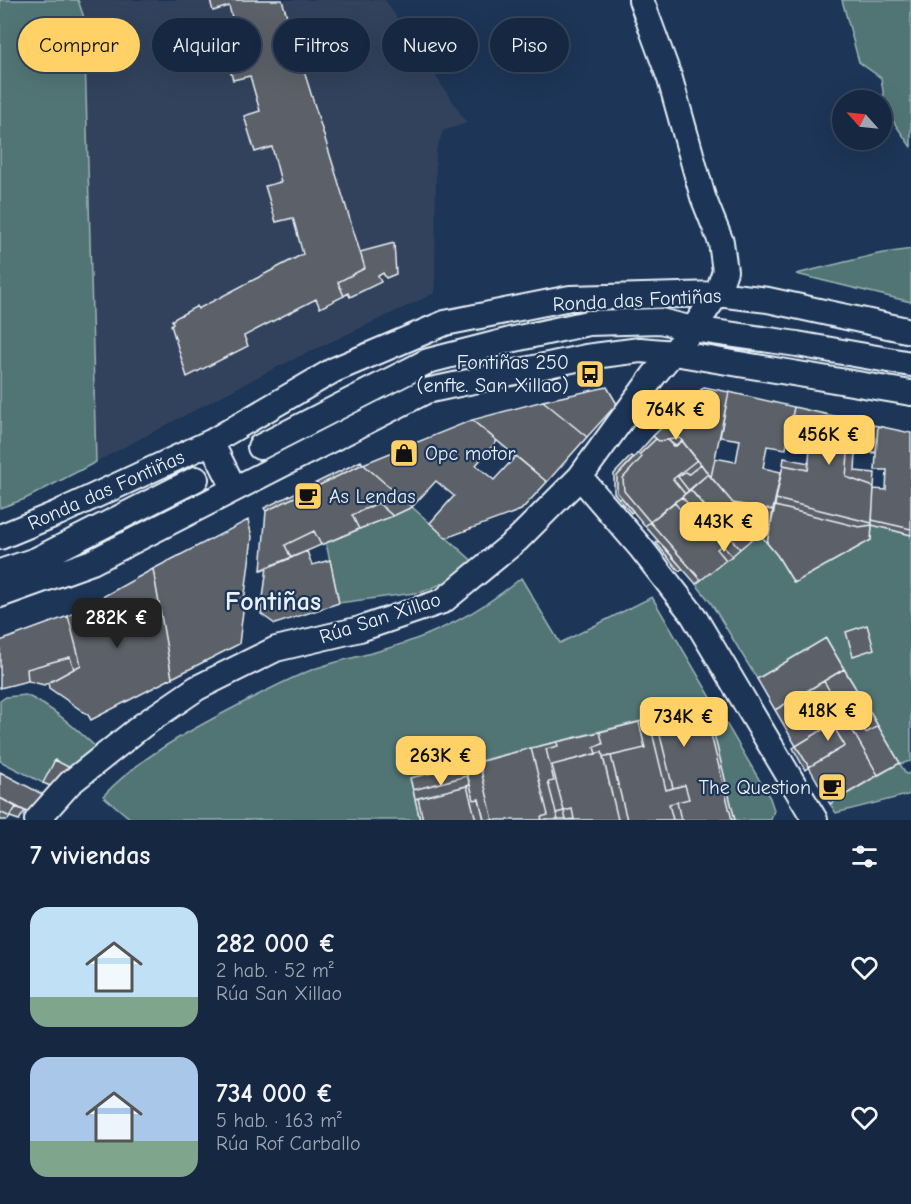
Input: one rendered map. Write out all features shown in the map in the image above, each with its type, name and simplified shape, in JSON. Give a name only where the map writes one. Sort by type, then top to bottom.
[{"type":"street","points":[[640,0],[670,79],[703,197],[721,242],[725,271],[717,294]]},
{"type":"street","name":"Rúa San Xillao","points":[[38,820],[70,783],[142,725],[197,688],[276,649],[360,629],[442,602],[517,540],[580,477],[654,375],[674,353],[717,294]]},
{"type":"street","name":"Ronda das Fontiñas","points":[[0,537],[58,513],[211,442],[334,370],[445,323],[570,298],[717,294],[768,300],[911,331]]},
{"type":"street","points":[[260,447],[428,361],[510,340],[588,324],[660,321],[911,364]]},
{"type":"street","points":[[0,595],[92,562],[426,391],[585,357],[640,350],[674,353],[911,393]]},
{"type":"street","points":[[211,442],[234,488]]},
{"type":"street","points":[[580,477],[693,615],[814,820]]},
{"type":"street","points":[[0,572],[36,560],[196,479]]},
{"type":"shaded area","points":[[78,0],[385,0],[397,18],[382,18],[382,72],[433,72],[467,123],[443,131],[436,151],[435,293],[271,370],[96,462],[85,72],[140,72],[140,18],[84,18]]},
{"type":"green space","points":[[0,0],[78,0],[84,18],[18,18],[18,72],[85,72],[96,462],[25,499],[0,508]]},
{"type":"green space","points":[[842,0],[911,0],[911,147],[892,120],[892,90],[883,90],[881,78],[859,62]]},
{"type":"green space","points":[[911,249],[911,302],[796,274],[878,254]]},
{"type":"green space","points":[[412,507],[477,565],[461,576],[422,592],[339,603],[326,543]]},
{"type":"green space","points":[[872,525],[911,535],[911,761],[900,764],[906,774],[911,773],[911,794],[836,813],[830,804],[900,763],[826,638],[757,679],[711,603],[696,584],[759,533],[777,555],[794,583],[871,540]]},
{"type":"green space","points":[[521,578],[560,643],[652,597],[770,798],[774,810],[771,820],[735,820],[706,705],[410,778],[420,820],[132,820],[103,796],[117,782],[163,747],[251,698],[314,669],[425,636],[475,611]]},
{"type":"green space","points":[[26,695],[55,712],[98,749],[74,770],[43,783],[0,761],[0,701],[6,697]]},
{"type":"building","points":[[210,0],[282,0],[288,18],[273,18],[273,72],[304,72],[365,268],[338,282],[344,296],[320,308],[316,299],[244,336],[248,346],[187,377],[171,325],[172,320],[197,306],[198,309],[303,254],[293,218],[276,222],[265,186],[281,182],[272,147],[255,152],[244,116],[260,111],[250,76],[233,80],[231,72],[261,72],[261,18],[232,18],[229,6],[213,11]]},
{"type":"building","points":[[394,243],[396,274],[386,278],[383,273],[378,276],[381,282],[350,297],[348,293],[344,296],[338,282],[365,268],[360,252]]},
{"type":"building","points":[[607,387],[617,404],[587,437],[543,401]]},
{"type":"building","points":[[704,387],[729,392],[711,477],[680,438],[659,441],[653,436]]},
{"type":"building","points":[[729,392],[794,407],[786,449],[767,446],[763,468],[781,472],[773,510],[733,503],[711,477],[715,458],[736,462],[740,440],[720,437]]},
{"type":"building","points":[[543,401],[587,437],[547,482],[472,420]]},
{"type":"building","points":[[794,407],[878,426],[876,453],[849,443],[846,477],[874,487],[872,523],[776,499],[783,465],[808,470],[811,438],[789,432]]},
{"type":"building","points":[[472,420],[497,441],[476,465],[494,480],[516,456],[547,482],[521,510],[446,538],[430,523],[454,496],[436,481],[412,507],[363,464]]},
{"type":"building","points":[[878,426],[911,433],[911,529],[872,520],[874,489],[886,490],[887,470],[875,470]]},
{"type":"building","points":[[653,436],[656,439],[639,455],[642,457],[623,478],[624,491],[650,522],[645,526],[617,492],[617,476]]},
{"type":"building","points":[[680,438],[682,441],[676,446],[668,440]]},
{"type":"building","points":[[656,439],[668,440],[674,446],[682,441],[697,460],[673,479],[685,494],[650,522],[624,491],[623,478],[642,457],[639,455]]},
{"type":"building","points":[[849,443],[876,453],[856,452],[855,471],[875,473],[874,487],[846,477]]},
{"type":"building","points":[[631,456],[634,458],[617,476],[617,492],[633,511],[631,513],[614,493],[614,474]]},
{"type":"building","points":[[784,458],[809,463],[808,470],[783,465]]},
{"type":"building","points":[[697,460],[701,464],[689,474],[685,472],[678,477],[689,491],[685,494],[673,479]]},
{"type":"building","points":[[361,461],[363,464],[266,511],[264,508]]},
{"type":"building","points":[[363,464],[412,507],[393,516],[378,503],[352,515],[359,529],[321,545],[314,531],[285,545],[291,558],[261,570],[266,511]]},
{"type":"building","points":[[701,464],[708,474],[689,491],[678,477],[685,472],[689,474]]},
{"type":"building","points":[[708,474],[759,533],[740,549],[729,536],[730,533],[690,489]]},
{"type":"building","points":[[690,489],[709,511],[702,514],[699,511],[696,513],[682,497]]},
{"type":"building","points":[[682,497],[696,513],[699,511],[702,514],[689,520],[674,502]]},
{"type":"building","points":[[776,499],[872,523],[872,525],[859,527],[775,506]]},
{"type":"building","points":[[674,502],[689,520],[702,514],[721,536],[717,539],[722,545],[717,549],[726,560],[701,580],[650,522]]},
{"type":"building","points":[[378,503],[393,516],[359,529],[352,515]]},
{"type":"building","points":[[733,503],[773,510],[767,543],[759,533]]},
{"type":"building","points":[[775,506],[859,527],[872,525],[871,540],[794,583],[767,543]]},
{"type":"building","points":[[709,511],[713,517],[708,521],[702,514]]},
{"type":"building","points":[[709,512],[714,514],[730,533],[729,536],[717,522],[713,526],[708,521],[713,517]]},
{"type":"building","points":[[248,520],[252,537],[239,644],[172,678],[153,569]]},
{"type":"building","points":[[872,520],[911,529],[911,535],[872,525]]},
{"type":"building","points":[[650,522],[701,580],[696,584],[645,526]]},
{"type":"building","points":[[717,522],[729,536],[722,545],[717,539],[721,536],[713,526]]},
{"type":"building","points":[[314,531],[321,545],[291,558],[285,545]]},
{"type":"building","points":[[729,536],[740,549],[732,556],[722,545]]},
{"type":"building","points":[[658,541],[683,569],[679,571],[656,543]]},
{"type":"building","points":[[722,545],[732,556],[726,560],[717,549]]},
{"type":"building","points":[[307,551],[312,565],[330,560],[339,603],[275,624],[261,614],[267,567]]},
{"type":"building","points":[[153,569],[172,678],[91,720],[88,715],[49,688],[48,683],[81,665],[68,616]]},
{"type":"building","points":[[68,616],[81,665],[74,669],[70,657],[27,669],[28,681],[0,688],[0,641]]},
{"type":"building","points":[[867,625],[874,649],[853,656],[846,632]]},
{"type":"building","points":[[826,638],[844,669],[775,710],[757,679]]},
{"type":"building","points":[[70,657],[74,669],[44,685],[28,681],[27,669]]},
{"type":"building","points":[[844,669],[864,702],[852,709],[866,733],[878,726],[900,763],[878,775],[824,681]]},
{"type":"building","points":[[824,681],[878,775],[830,804],[809,767],[845,746],[832,724],[796,746],[775,710]]},
{"type":"building","points":[[864,702],[878,726],[866,733],[852,709]]},
{"type":"building","points":[[707,705],[735,820],[732,820],[705,710],[657,723],[673,788],[666,790],[651,728],[654,727],[653,718]]},
{"type":"building","points":[[705,710],[732,820],[681,820],[677,802],[689,799],[685,785],[673,788],[657,723]]},
{"type":"building","points":[[653,718],[654,727],[651,728],[666,790],[685,785],[689,799],[669,804],[673,820],[627,820],[611,756],[645,748],[639,722]]},
{"type":"building","points":[[639,722],[645,748],[606,757],[603,757],[602,752],[596,754],[594,747],[603,744],[600,732]]},
{"type":"building","points":[[832,724],[845,746],[809,767],[796,746]]},
{"type":"building","points":[[600,732],[603,744],[594,747],[596,754],[552,765],[564,811],[556,813],[548,782],[554,781],[546,749],[558,746],[557,742]]},
{"type":"building","points":[[557,742],[558,746],[546,749],[554,781],[548,782],[558,820],[542,820],[541,817],[548,815],[531,748]]},
{"type":"building","points":[[796,746],[809,767],[805,770],[793,748]]},
{"type":"building","points":[[531,748],[548,815],[541,817],[542,820],[493,820],[479,762]]},
{"type":"building","points":[[602,752],[618,820],[569,820],[574,819],[572,809],[564,811],[552,765]]},
{"type":"building","points":[[611,756],[627,820],[618,820],[603,757]]},
{"type":"building","points":[[55,760],[74,770],[63,791],[43,783]]},
{"type":"building","points":[[479,762],[493,820],[484,820],[479,799],[474,800],[466,769],[453,772],[453,768]]},
{"type":"building","points":[[453,768],[453,772],[466,769],[467,776],[413,790],[410,778]]},
{"type":"building","points":[[0,772],[42,794],[31,814],[0,798]]},
{"type":"building","points":[[467,776],[470,785],[415,799],[413,790]]},
{"type":"building","points":[[470,785],[474,800],[479,799],[484,820],[476,820],[467,786]]},
{"type":"building","points":[[467,786],[476,820],[423,820],[418,798]]},
{"type":"building","points":[[0,798],[16,807],[10,817],[0,812]]},
{"type":"building","points":[[418,798],[423,820],[420,820],[415,799]]},
{"type":"building","points":[[677,802],[681,820],[673,820],[669,804]]},
{"type":"building","points":[[16,807],[25,811],[19,820],[10,817]]},
{"type":"building","points":[[572,809],[574,819],[566,820],[564,811]]},
{"type":"building","points":[[564,811],[566,820],[558,820],[556,813]]},
{"type":"building","points":[[0,812],[10,817],[8,820],[0,820]]},
{"type":"place","name":"Fontiñas 250 (enfte. San Xillao)","points":[[590,374]]},
{"type":"place","name":"Opc motor","points":[[404,453]]},
{"type":"place","name":"As Lendas","points":[[308,496]]},
{"type":"place","name":"The Question","points":[[832,787]]},
{"type":"district","name":"Fontiñas","points":[[273,602]]}]
